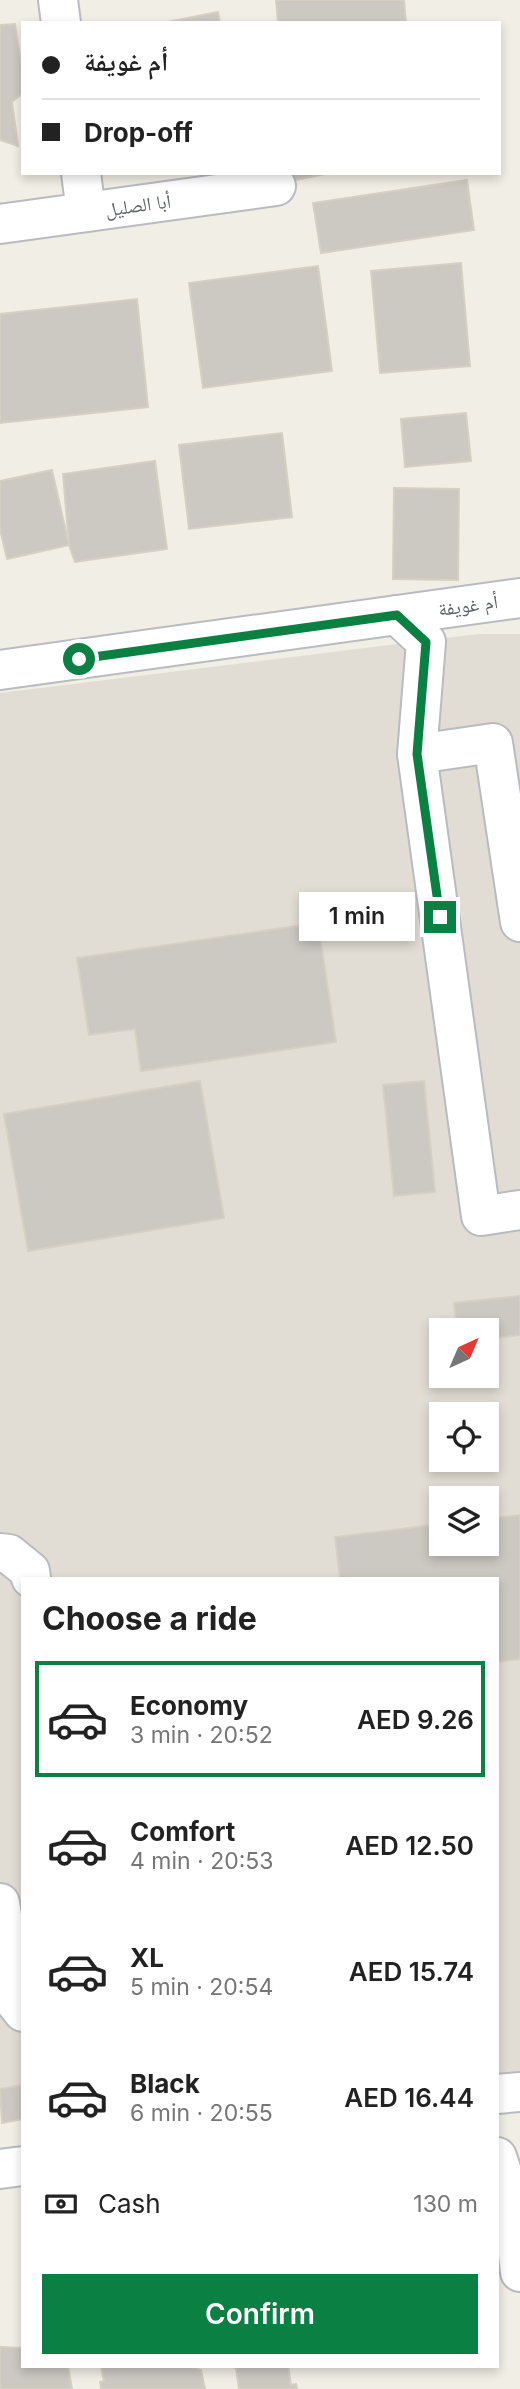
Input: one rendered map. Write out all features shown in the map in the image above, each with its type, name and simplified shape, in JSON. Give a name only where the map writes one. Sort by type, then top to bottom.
[{"type":"street","points":[[58,0],[61,21]]},
{"type":"street","points":[[81,175],[86,212]]},
{"type":"street","name":"أبا الصليل","points":[[0,224],[276,186]]},
{"type":"street","name":"أم غويفة","points":[[0,670],[520,598]]},
{"type":"street","points":[[397,615],[426,642],[417,754],[481,1216],[520,1210]]},
{"type":"street","points":[[417,754],[493,743],[520,922]]},
{"type":"street","points":[[0,1553],[9,1554],[20,1562],[30,1571],[31,1577]]},
{"type":"street","points":[[0,1903],[16,2003],[21,2009]]},
{"type":"street","points":[[499,2094],[520,2092]]},
{"type":"street","points":[[499,2111],[520,2110]]},
{"type":"street","points":[[499,2161],[516,2193],[520,2272]]},
{"type":"street","points":[[0,2169],[21,2166]]},
{"type":"shaded area","points":[[478,634],[520,634],[520,2086],[499,2089],[499,1577],[21,1577],[21,2096],[0,2100],[0,693]]},
{"type":"building","points":[[276,0],[404,0],[406,21],[278,21]]},
{"type":"building","points":[[218,12],[220,21],[173,21]]},
{"type":"building","points":[[15,24],[21,62],[21,95],[12,102],[18,146],[0,140],[0,25]]},
{"type":"building","points":[[290,175],[320,175],[291,181]]},
{"type":"building","points":[[467,180],[474,230],[321,253],[313,203]]},
{"type":"building","points":[[461,263],[470,366],[380,373],[371,271]]},
{"type":"building","points":[[318,266],[332,371],[203,388],[189,283]]},
{"type":"building","points":[[137,299],[148,407],[0,423],[0,314]]},
{"type":"building","points":[[466,413],[471,461],[405,467],[401,419]]},
{"type":"building","points":[[282,433],[292,517],[189,529],[179,445]]},
{"type":"building","points":[[155,461],[167,549],[75,562],[69,545],[63,474]]},
{"type":"building","points":[[52,470],[69,545],[7,559],[0,529],[0,481]]},
{"type":"building","points":[[394,488],[459,489],[458,580],[393,579]]},
{"type":"building","points":[[318,923],[336,1042],[141,1071],[135,1029],[89,1035],[77,958]]},
{"type":"building","points":[[200,1081],[224,1218],[28,1251],[4,1114]]},
{"type":"building","points":[[424,1081],[435,1192],[394,1196],[383,1085]]},
{"type":"building","points":[[520,1296],[520,1335],[499,1337],[499,1318],[456,1318],[454,1303]]},
{"type":"building","points":[[520,1515],[520,1659],[499,1662],[499,1577],[340,1577],[335,1537],[429,1525],[429,1556],[499,1556],[499,1517]]},
{"type":"building","points":[[21,2085],[21,2119],[2,2123],[0,2089]]},
{"type":"building","points":[[0,2347],[21,2348],[21,2368],[68,2368],[72,2389],[0,2389]]},
{"type":"building","points":[[101,2368],[194,2368],[201,2370],[205,2389],[101,2389],[100,2382],[104,2381]]},
{"type":"building","points":[[236,2368],[288,2368],[291,2385],[296,2384],[297,2389],[239,2389]]},
{"type":"route","points":[[79,659],[397,615],[426,642],[417,754],[440,917]]}]
